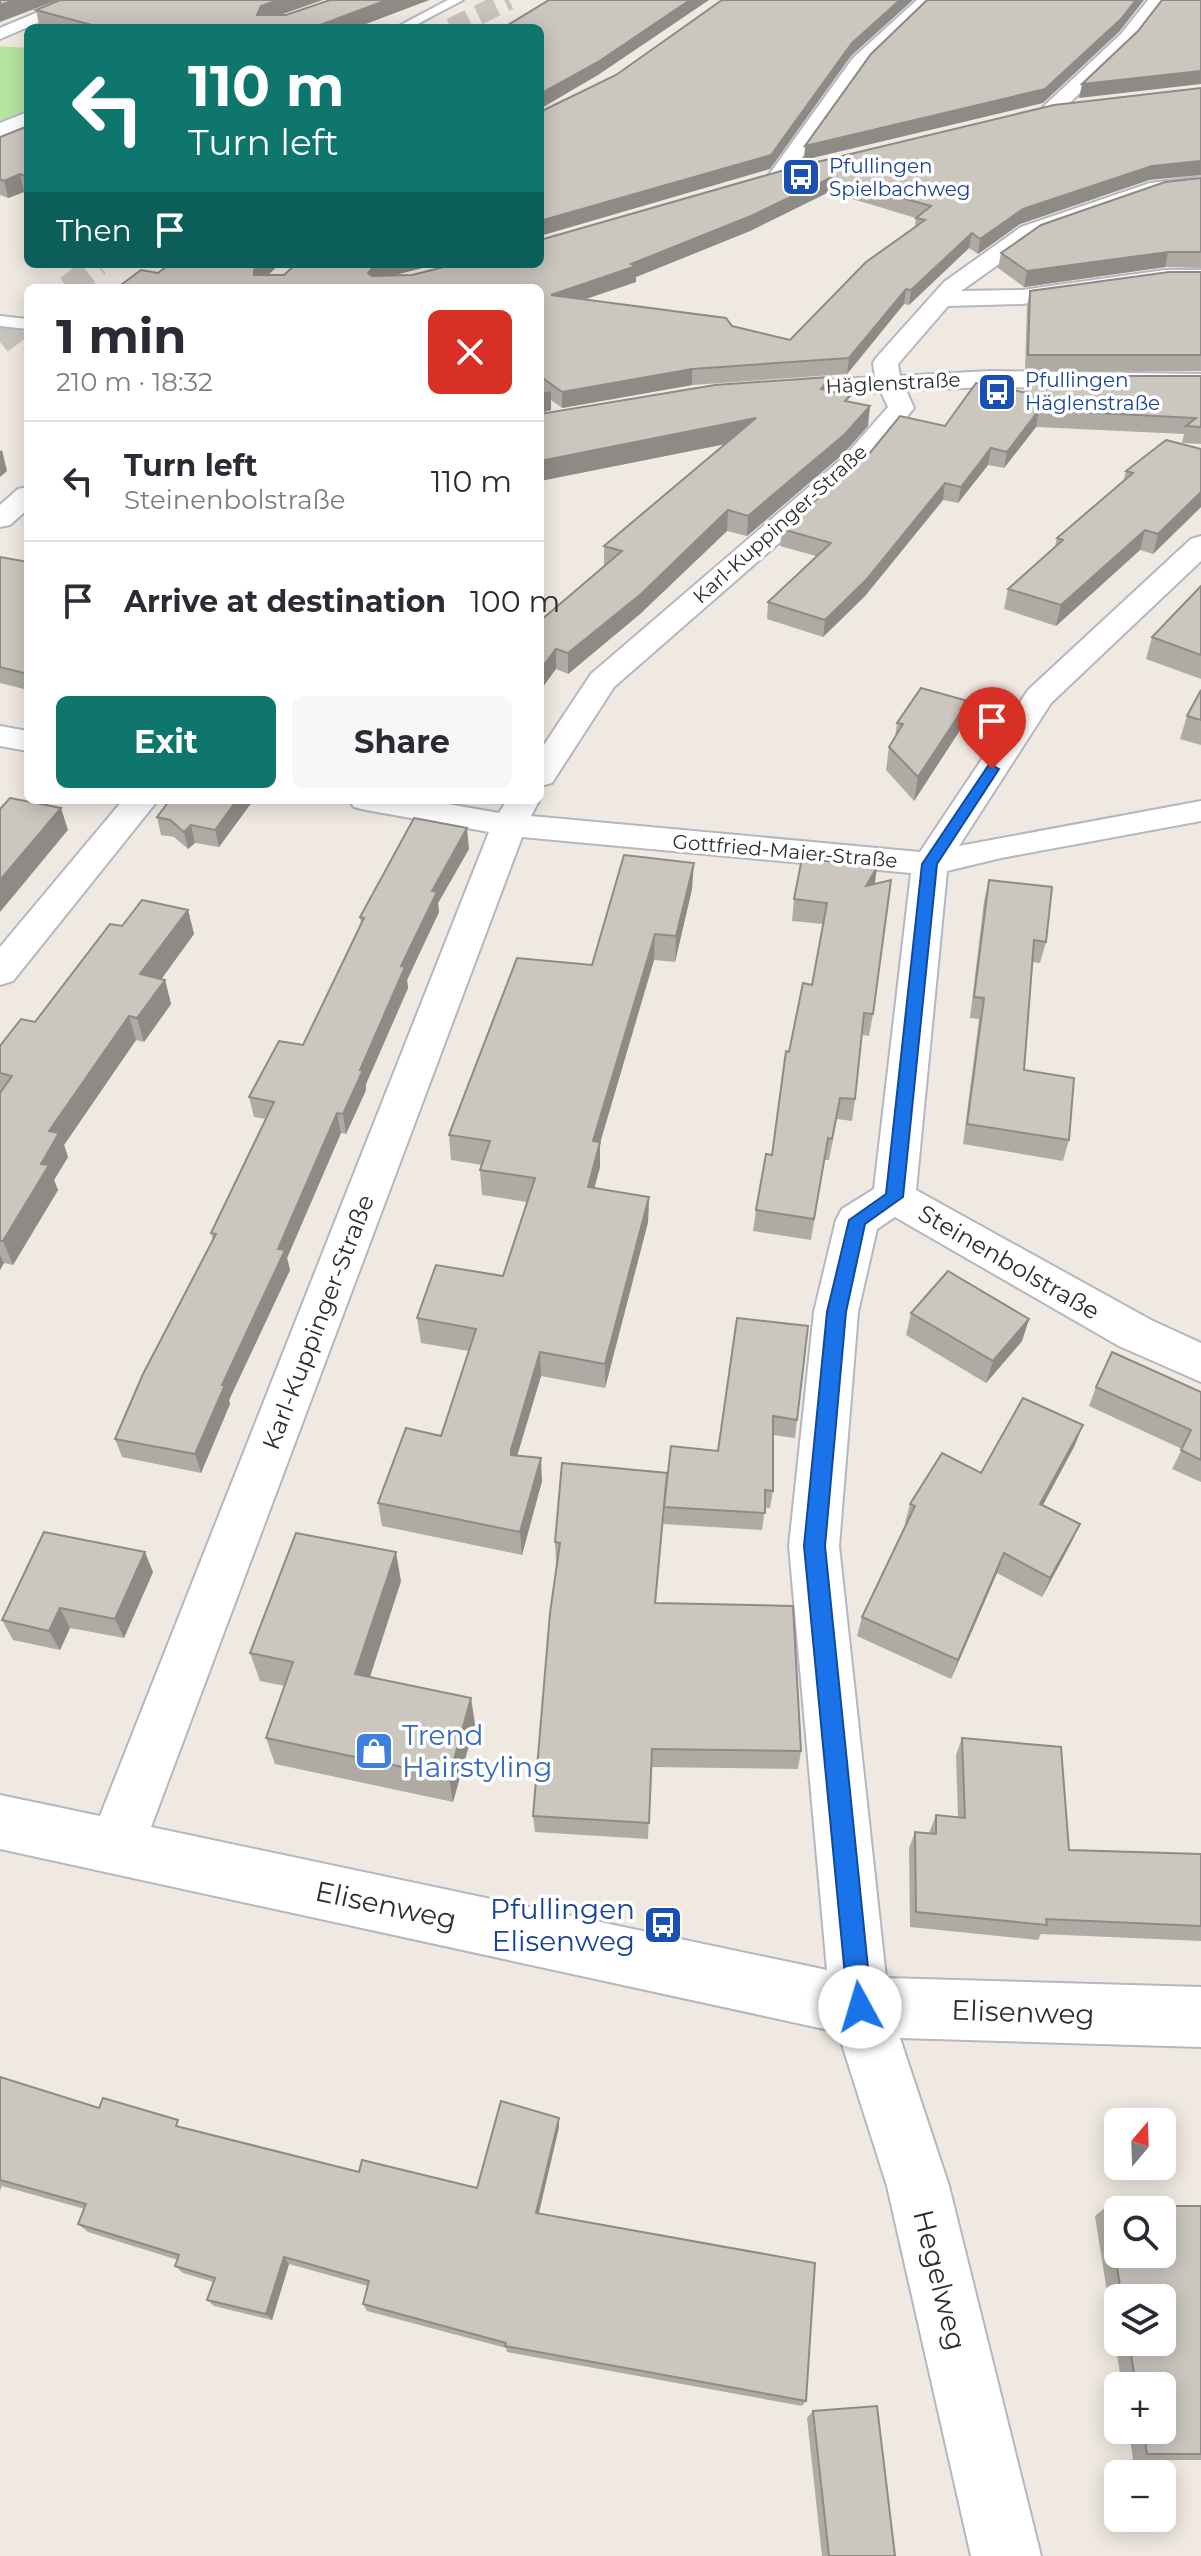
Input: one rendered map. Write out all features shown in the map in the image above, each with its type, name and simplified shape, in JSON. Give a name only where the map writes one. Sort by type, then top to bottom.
[{"type":"street","points":[[24,24],[82,0]]},
{"type":"street","points":[[810,169],[772,178],[860,62],[927,0]]},
{"type":"street","points":[[1081,107],[1044,112],[1127,38],[1157,0]]},
{"type":"street","points":[[0,17],[29,22]]},
{"type":"street","points":[[0,34],[24,24]]},
{"type":"street","points":[[0,34],[24,43]]},
{"type":"street","points":[[0,131],[24,120]]},
{"type":"street","name":"Karl-Kuppinger-Straße","points":[[544,770],[602,681],[855,462],[901,408],[885,363],[952,287],[1029,232],[1158,188],[1201,183]]},
{"type":"street","points":[[944,299],[1022,297],[1165,277],[1201,277]]},
{"type":"street","name":"Häglenstraße","points":[[741,391],[889,381],[990,379],[1201,382]]},
{"type":"street","name":"Steinenbolstraße","points":[[1201,545],[1039,697],[930,864],[894,1197],[1135,1333],[1201,1363]]},
{"type":"street","points":[[0,736],[24,740]]},
{"type":"street","points":[[0,972],[138,804]]},
{"type":"street","name":"Gottfried-Maier-Straße","points":[[416,804],[516,812],[930,864],[1001,847],[1201,811]]},
{"type":"street","name":"Karl-Kuppinger-Straße","points":[[116,1847],[516,812]]},
{"type":"street","name":"Hegelweg","points":[[894,1197],[857,1220],[840,1296],[814,1546],[860,2007],[918,2186],[1006,2556]]},
{"type":"street","name":"Elisenweg","points":[[0,1822],[860,2007],[1201,2017]]},
{"type":"lane","points":[[409,24],[457,0]]},
{"type":"lane","points":[[0,321],[24,324]]},
{"type":"green space","points":[[0,46],[24,48],[24,120],[0,131]]},
{"type":"building","points":[[60,0],[278,0],[261,6],[257,15],[286,15],[330,0],[387,0],[323,24],[88,24],[36,10]]},
{"type":"building","points":[[549,0],[690,0],[598,62],[544,92],[544,24],[510,24]]},
{"type":"building","points":[[722,0],[900,0],[852,43],[771,155],[544,220],[544,110],[616,75]]},
{"type":"building","points":[[927,0],[1136,0],[1121,19],[1045,89],[805,146],[871,54]]},
{"type":"building","points":[[1162,0],[1201,0],[1201,71],[1082,84],[1138,31]]},
{"type":"building","points":[[1201,88],[1201,161],[1152,166],[1023,209],[980,239],[972,233],[911,290],[906,289],[849,358],[692,369],[562,392],[544,379],[544,284],[122,284],[141,270],[158,273],[165,268],[256,268],[254,275],[284,275],[292,268],[372,268],[368,273],[372,276],[412,275],[440,268],[544,268],[544,239],[788,169],[1054,105]],"holes":[[[830,178],[931,206],[916,218],[925,220],[866,262],[790,340],[732,326],[726,318],[551,295],[636,266],[631,264],[751,216]]]},
{"type":"building","points":[[24,128],[24,176],[20,174],[4,181],[0,179],[0,137]]},
{"type":"building","points":[[1201,178],[1201,252],[1168,252],[1027,271],[1001,253],[1041,225],[1165,182]]},
{"type":"building","points":[[1169,272],[1201,272],[1201,355],[1028,355],[1030,291]]},
{"type":"building","points":[[1028,376],[1201,376],[1201,427],[1186,426],[1196,418],[1039,410],[1007,452],[991,448],[961,487],[945,483],[867,579],[825,620],[768,602],[831,543],[782,529],[869,454],[900,416],[945,426],[976,383],[1028,393]]},
{"type":"building","points":[[830,377],[821,389],[850,396],[845,401],[870,406],[845,434],[748,516],[728,510],[641,594],[568,653],[556,649],[544,665],[544,618],[622,551],[604,546],[756,418],[544,460],[544,413],[715,385]]},
{"type":"building","points":[[1166,440],[1201,449],[1201,492],[1158,534],[1145,530],[1061,605],[1008,589],[1063,540],[1057,538],[1133,473],[1126,471]]},
{"type":"building","points":[[0,557],[24,561],[24,673],[0,667]]},
{"type":"building","points":[[1201,586],[1201,655],[1152,637]]},
{"type":"building","points":[[921,688],[968,701],[918,777],[889,747],[903,724],[897,723]]},
{"type":"building","points":[[1201,690],[1201,720],[1187,716]]},
{"type":"building","points":[[10,798],[24,801],[24,804],[61,808],[0,880],[0,809]]},
{"type":"building","points":[[167,804],[234,804],[215,830],[191,825],[184,832],[170,820],[157,817]]},
{"type":"building","points":[[414,818],[467,828],[432,891],[437,892],[401,966],[405,967],[360,1070],[363,1070],[343,1114],[337,1113],[278,1249],[285,1250],[222,1385],[225,1385],[195,1454],[115,1439],[143,1374],[216,1234],[211,1233],[274,1102],[249,1097],[279,1041],[303,1045],[364,918],[360,917]]},
{"type":"building","points":[[624,855],[694,863],[676,936],[655,934],[593,1141],[600,1142],[588,1187],[649,1197],[605,1364],[540,1352],[511,1450],[511,1455],[541,1458],[520,1532],[378,1503],[406,1428],[441,1436],[476,1329],[417,1318],[436,1265],[503,1276],[535,1178],[480,1170],[490,1141],[449,1135],[517,958],[592,965]]},
{"type":"building","points":[[802,858],[877,867],[866,886],[891,880],[873,1014],[864,1013],[855,1099],[840,1098],[832,1139],[828,1138],[814,1219],[756,1210],[766,1154],[772,1155],[786,1051],[789,1052],[803,983],[812,985],[827,903],[794,899]]},
{"type":"building","points":[[989,880],[1052,887],[1046,942],[1034,940],[1024,1070],[1074,1078],[1069,1140],[967,1124],[984,998],[974,997]]},
{"type":"building","points":[[142,900],[188,910],[140,974],[165,980],[137,1018],[129,1016],[49,1131],[59,1133],[41,1164],[49,1165],[3,1241],[0,1241],[0,1093],[12,1076],[0,1073],[0,1046],[21,1019],[35,1022],[110,924],[122,926]]},
{"type":"building","points":[[948,1271],[1029,1319],[993,1361],[911,1313]]},
{"type":"building","points":[[737,1318],[808,1326],[797,1420],[773,1416],[773,1491],[765,1490],[765,1513],[664,1507],[671,1446],[718,1451]]},
{"type":"building","points":[[1112,1352],[1201,1392],[1201,1460],[1181,1450],[1191,1430],[1096,1387]]},
{"type":"building","points":[[1023,1398],[1083,1425],[1040,1504],[1080,1524],[1050,1578],[1004,1553],[958,1660],[862,1617],[915,1506],[910,1504],[942,1453],[981,1473]]},
{"type":"building","points":[[562,1463],[667,1473],[655,1603],[793,1606],[801,1751],[652,1749],[649,1823],[533,1816],[550,1613],[560,1543],[555,1542]]},
{"type":"building","points":[[44,1532],[145,1552],[115,1619],[60,1608],[49,1631],[2,1620]]},
{"type":"building","points":[[296,1533],[396,1552],[355,1674],[471,1698],[449,1777],[266,1738],[293,1662],[250,1653]]},
{"type":"building","points":[[962,1738],[1061,1747],[1069,1850],[1201,1854],[1201,1926],[1046,1919],[1047,1925],[916,1912],[915,1832],[936,1834],[936,1815],[965,1818]]},
{"type":"building","points":[[0,2077],[99,2108],[103,2098],[178,2120],[176,2126],[359,2172],[362,2160],[477,2188],[501,2101],[559,2118],[536,2213],[815,2263],[806,2401],[505,2346],[506,2343],[363,2304],[369,2281],[284,2257],[266,2314],[207,2300],[215,2278],[175,2266],[179,2255],[78,2224],[86,2204],[0,2180]]},
{"type":"building","points":[[1176,2206],[1201,2206],[1201,2454],[1147,2454],[1145,2444],[1176,2444],[1176,2372],[1134,2372],[1131,2356],[1176,2356],[1176,2284],[1120,2284],[1117,2268],[1176,2268]]},
{"type":"building","points":[[877,2406],[895,2556],[829,2556],[813,2411]]},
{"type":"tunnel","points":[[459,24],[509,0]]},
{"type":"tunnel","points":[[73,284],[93,268]]},
{"type":"tunnel","points":[[0,342],[24,323]]},
{"type":"place","name":"Pfullingen Spielbachweg","points":[[801,177]]},
{"type":"place","name":"Pfullingen Häglenstraße","points":[[997,392]]},
{"type":"place","name":"Trend Hairstyling","points":[[374,1751]]},
{"type":"place","name":"Pfullingen Elisenweg","points":[[663,1925]]},
{"type":"route","points":[[860,2007],[814,1546],[836,1312],[857,1220],[894,1197],[930,864],[992,769]]}]
